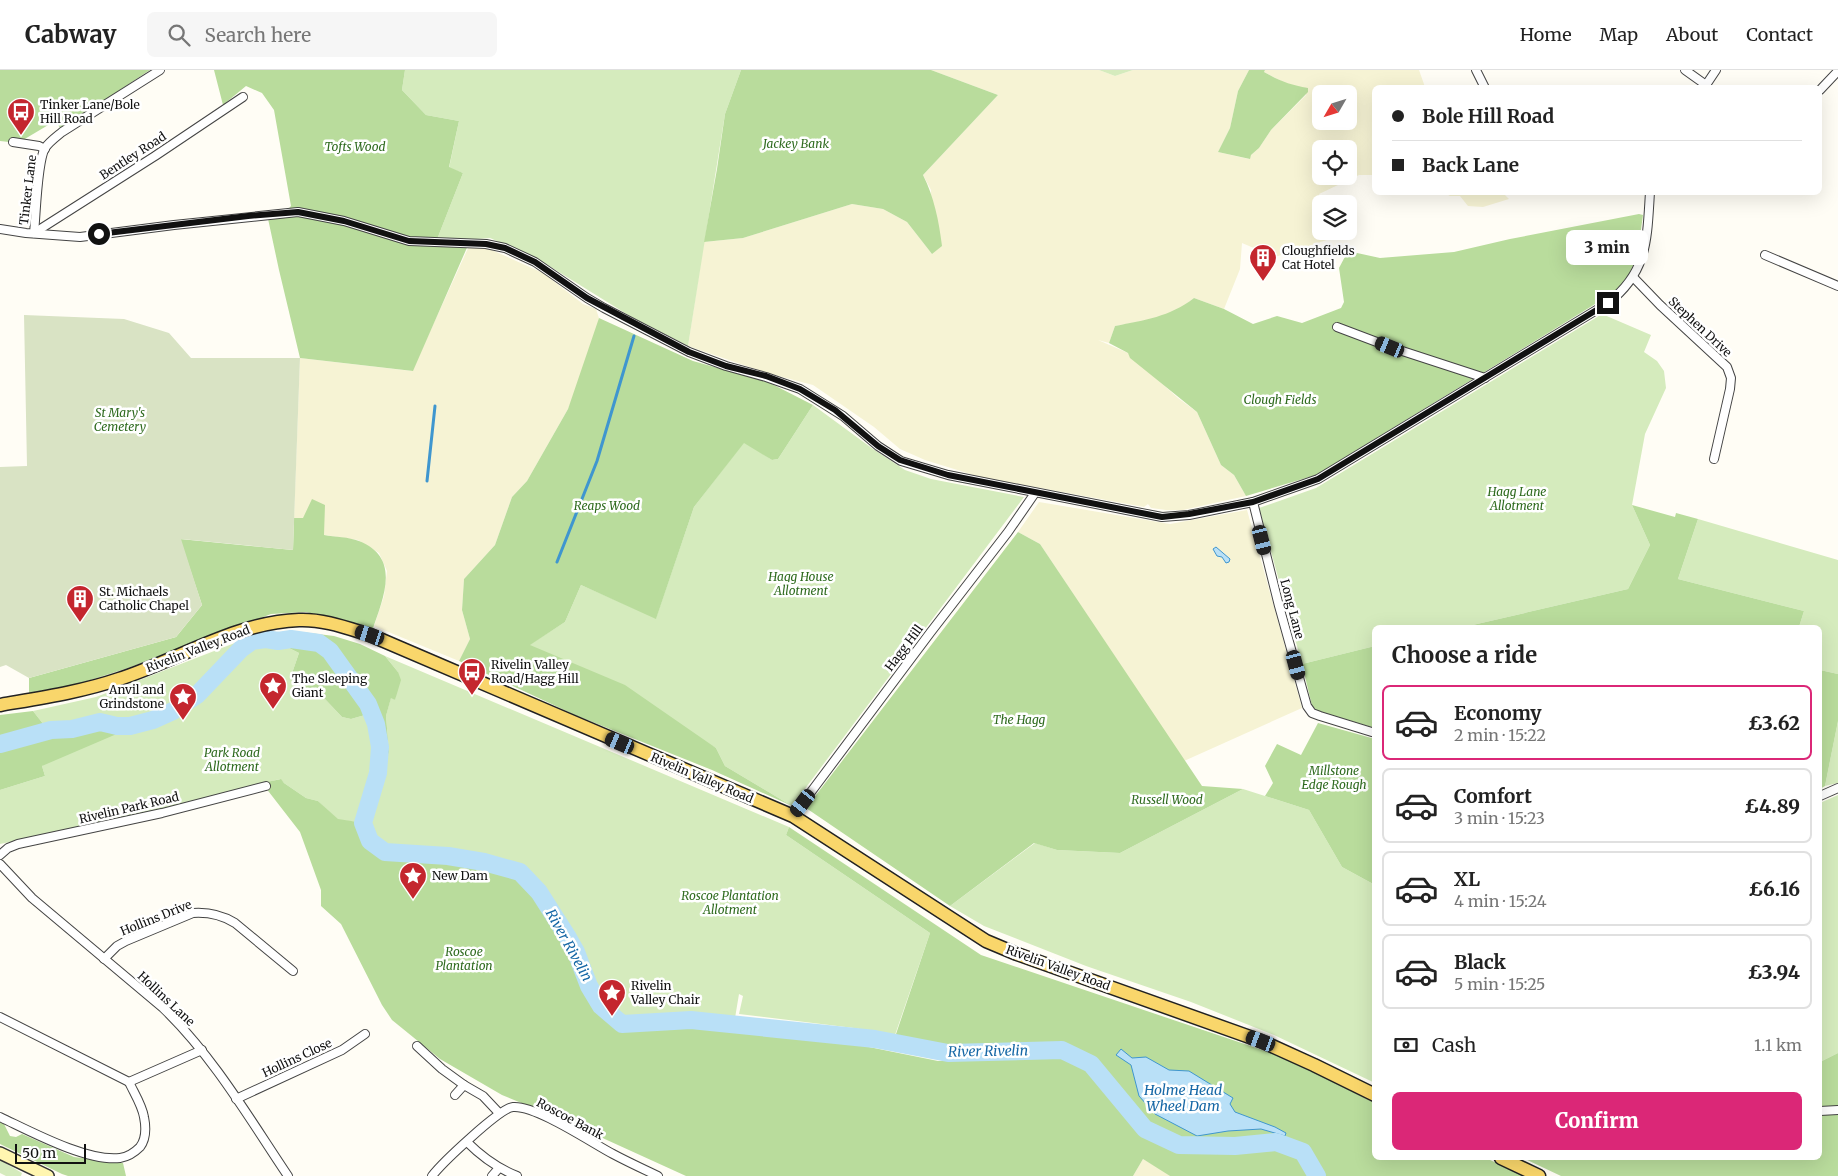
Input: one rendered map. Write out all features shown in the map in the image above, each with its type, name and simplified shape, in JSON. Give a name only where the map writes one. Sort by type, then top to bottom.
[{"type":"main road","name":"Rivelin Valley Road","points":[[0,705],[81,690],[120,679],[250,628],[300,620],[319,621],[344,626],[370,635],[793,816],[986,941],[1017,954],[1261,1041],[1372,1094]]},
{"type":"main road","points":[[0,1153],[48,1176]]},
{"type":"main road","points":[[1505,1160],[1539,1176]]},
{"type":"street","name":"Tinker Lane","points":[[34,234],[40,168],[45,149],[51,141],[62,132],[160,70]]},
{"type":"street","points":[[1476,70],[1484,85]]},
{"type":"street","points":[[1685,70],[1704,85]]},
{"type":"street","points":[[1706,85],[1716,70]]},
{"type":"street","points":[[1822,88],[1838,71]]},
{"type":"street","name":"Bentley Road","points":[[34,234],[243,97]]},
{"type":"street","name":"Tinker Lane","points":[[13,142],[39,146],[45,149]]},
{"type":"street","points":[[0,229],[34,234],[80,237],[202,221],[298,212],[344,221],[409,241],[486,244],[505,248],[535,262],[587,298],[689,352],[726,366],[766,376],[800,389],[838,412],[878,446],[900,460],[948,475],[1162,517],[1253,502],[1318,479],[1608,303],[1621,293],[1634,277],[1642,260],[1648,234],[1650,195]]},
{"type":"street","points":[[1765,255],[1838,286]]},
{"type":"street","name":"Stephen Drive","points":[[1634,277],[1660,305],[1727,367],[1731,378],[1730,389],[1714,459]]},
{"type":"street","points":[[1337,327],[1390,347],[1485,378]]},
{"type":"street","name":"Hagg Hill","points":[[793,816],[1008,532],[1035,493]]},
{"type":"street","name":"Long Lane","points":[[1253,502],[1307,706],[1312,713],[1372,732]]},
{"type":"street","name":"Rivelin Park Road","points":[[0,855],[8,848],[18,844],[162,814],[266,786]]},
{"type":"street","points":[[1822,795],[1838,788]]},
{"type":"street","name":"Hollins Lane","points":[[0,864],[32,898],[182,1026],[202,1050],[236,1098],[288,1176]]},
{"type":"street","name":"Hollins Drive","points":[[104,959],[117,946],[126,941],[192,913],[203,912],[226,917],[293,971]]},
{"type":"street","points":[[0,1018],[129,1082],[144,1117],[146,1129],[144,1141],[138,1149],[130,1155],[121,1158],[90,1154],[66,1146],[0,1116]]},
{"type":"street","name":"Hollins Close","points":[[236,1098],[342,1050],[365,1034]]},
{"type":"street","points":[[417,1046],[442,1069],[482,1096],[499,1113]]},
{"type":"street","points":[[129,1082],[202,1050]]},
{"type":"street","points":[[455,1095],[464,1085]]},
{"type":"street","name":"Roscoe Bank","points":[[432,1176],[499,1113],[512,1107],[525,1108],[557,1122],[636,1166],[658,1176]]},
{"type":"street","points":[[1822,1111],[1838,1110]]},
{"type":"street","points":[[467,1142],[479,1154],[499,1168],[517,1176]]},
{"type":"street","points":[[492,1176],[499,1168]]},
{"type":"shaded area","points":[[931,70],[1099,70],[1115,76],[1133,70],[1249,70],[1238,91],[1230,128],[1218,152],[1249,159],[1271,130],[1306,95],[1305,88],[1295,87],[1283,82],[1264,72],[1265,70],[1419,70],[1424,85],[1372,85],[1372,175],[1357,176],[1357,140],[1312,140],[1312,185],[1338,185],[1319,195],[1312,195],[1312,240],[1327,240],[1275,257],[1242,243],[1240,269],[1224,309],[1194,298],[1182,307],[1159,318],[1115,326],[1109,343],[1098,340],[1128,353],[1178,398],[1197,412],[1221,465],[1234,475],[1246,496],[1183,510],[1151,508],[1148,504],[1144,507],[980,477],[925,460],[900,449],[874,427],[813,385],[767,373],[688,346],[704,242],[743,238],[852,204],[883,209],[907,222],[932,254],[931,190],[923,175],[998,95]]},
{"type":"shaded area","points":[[1448,195],[1505,195],[1509,199],[1483,207],[1468,206],[1460,196]]},
{"type":"shaded area","points":[[469,246],[492,250],[543,273],[583,304],[596,309],[599,318],[594,348],[568,409],[527,481],[512,497],[495,545],[464,579],[462,610],[470,639],[459,661],[374,626],[384,596],[387,571],[379,553],[358,540],[324,535],[303,518],[294,518],[300,358],[412,371]]},
{"type":"shaded area","points":[[1039,502],[1170,524],[1247,510],[1302,708],[1184,761],[1040,544],[1018,532]]},
{"type":"shaded area","points":[[1143,1159],[1162,1170],[1170,1176],[1133,1176]]},
{"type":"green space","points":[[0,70],[150,70],[61,129],[55,121],[18,143],[0,141]]},
{"type":"green space","name":"Tofts Wood","points":[[214,70],[405,70],[402,90],[426,115],[459,121],[449,167],[463,173],[436,242],[469,243],[413,371],[300,358],[267,214],[285,212],[291,206],[274,110],[262,93],[246,86],[223,105]]},
{"type":"green space","points":[[405,70],[741,70],[725,114],[688,346],[633,318],[538,259],[490,238],[436,242],[463,173],[449,168],[459,121],[426,115],[402,90]]},
{"type":"green space","name":"Jackey Bank","points":[[741,70],[931,70],[998,95],[923,175],[936,209],[942,246],[932,254],[907,222],[883,209],[852,204],[743,238],[704,242],[725,114]]},
{"type":"green space","points":[[1099,70],[1133,70],[1115,76]]},
{"type":"green space","points":[[1249,70],[1265,70],[1264,72],[1280,80],[1308,88],[1308,92],[1271,130],[1259,148],[1251,155],[1250,159],[1218,152],[1230,128],[1238,91]]},
{"type":"green space","name":"Clough Fields","points":[[1639,214],[1643,215],[1639,245],[1634,263],[1625,280],[1608,296],[1316,475],[1246,496],[1234,475],[1221,465],[1197,412],[1130,358],[1128,353],[1109,343],[1115,326],[1166,314],[1194,298],[1224,309],[1253,324],[1277,316],[1302,323],[1341,308],[1344,302],[1339,268],[1348,251],[1380,258],[1454,252]]},
{"type":"green space","name":"Hagg Lane Allotment","points":[[1602,314],[1651,335],[1644,352],[1657,361],[1664,371],[1666,388],[1645,434],[1632,505],[1650,545],[1628,589],[1473,625],[1372,625],[1372,647],[1302,664],[1259,508],[1316,488]]},
{"type":"green space","name":"St Mary's Cemetery","points":[[24,315],[124,319],[169,333],[191,358],[300,358],[293,550],[181,539],[202,605],[176,637],[29,678],[6,665],[0,667],[0,467],[27,466]]},
{"type":"green space","name":"Reaps Wood","points":[[599,318],[693,361],[768,382],[813,405],[778,459],[772,460],[744,443],[694,507],[656,619],[581,585],[565,622],[530,645],[625,685],[716,748],[725,766],[792,806],[712,770],[575,715],[459,661],[470,639],[462,610],[464,579],[495,545],[512,497],[527,481],[568,409]]},
{"type":"green space","name":"Hagg House Allotment","points":[[813,405],[905,470],[931,479],[1024,497],[792,806],[725,766],[716,748],[529,645],[565,622],[581,585],[656,618],[694,507],[744,442],[772,460],[778,459]]},
{"type":"green space","points":[[312,499],[325,505],[324,535],[359,541],[372,548],[381,558],[385,568],[386,580],[381,605],[372,631],[341,620],[306,612],[271,614],[128,668],[78,684],[29,693],[29,678],[176,637],[202,605],[180,539],[293,550],[294,518],[303,518]]},
{"type":"green space","points":[[1632,505],[1675,517],[1676,513],[1698,519],[1678,579],[1804,611],[1800,625],[1473,625],[1628,589],[1650,545]]},
{"type":"green space","points":[[1698,519],[1838,560],[1838,674],[1822,670],[1822,625],[1800,625],[1804,611],[1678,579]]},
{"type":"green space","name":"The Hagg","points":[[1018,532],[1040,544],[1202,786],[1243,789],[1120,853],[1057,850],[1034,843],[950,906],[806,808]]},
{"type":"green space","points":[[302,632],[334,636],[360,644],[385,656],[398,672],[401,680],[395,700],[391,698],[386,716],[389,752],[383,776],[380,763],[383,741],[382,732],[380,718],[374,706],[365,715],[351,719],[342,717],[324,698],[290,679],[299,653],[287,647],[276,633]]},
{"type":"green space","name":"Park Road Allotment","points":[[276,633],[287,647],[299,653],[290,679],[324,698],[342,717],[351,719],[365,715],[372,732],[373,756],[358,822],[338,820],[318,801],[306,798],[280,779],[121,819],[0,844],[0,790],[45,776],[42,766],[100,719],[20,748],[44,725],[33,711],[96,697],[245,639]]},
{"type":"green space","points":[[1372,647],[1372,727],[1317,711],[1312,706],[1302,664]]},
{"type":"green space","name":"Roscoe Plantation Allotment","points":[[385,656],[789,827],[786,835],[930,933],[895,1035],[739,1014],[743,996],[739,994],[735,1018],[690,1014],[620,1019],[602,1003],[590,978],[580,948],[558,908],[541,885],[519,865],[496,858],[436,847],[406,849],[387,846],[379,840],[371,823],[389,752],[386,716],[391,697],[395,700],[398,672]]},
{"type":"green space","points":[[1822,670],[1838,674],[1838,721],[1825,786],[1822,788]]},
{"type":"green space","points":[[33,711],[44,725],[21,747],[100,719],[119,733],[42,766],[45,776],[0,790],[0,715]]},
{"type":"green space","points":[[1838,721],[1838,783],[1825,786]]},
{"type":"green space","name":"Millstone Edge Rough","points":[[1318,723],[1372,738],[1372,883],[1342,867],[1309,810],[1265,796],[1273,783],[1265,766],[1277,744],[1301,755]]},
{"type":"green space","name":"Roscoe Plantation","points":[[281,779],[306,798],[318,801],[338,819],[358,822],[368,843],[385,856],[457,861],[514,873],[536,893],[573,954],[584,987],[601,1013],[620,1027],[698,1026],[786,1038],[859,1045],[938,1061],[1063,1054],[1089,1067],[1141,1129],[1179,1149],[1232,1150],[1275,1144],[1301,1157],[1312,1176],[1170,1176],[1143,1159],[1133,1176],[686,1176],[563,1120],[502,1095],[440,1059],[392,1020],[382,1005],[341,924],[321,906],[321,890],[300,832],[262,783]]},
{"type":"green space","points":[[1243,789],[1309,810],[1342,867],[1372,883],[1372,1082],[1274,1035],[1191,1002],[1086,966],[984,926],[950,906],[1035,843],[1057,850],[1120,853]]},
{"type":"green space","points":[[1838,795],[1838,1053],[1822,1061],[1822,802]]},
{"type":"green space","points":[[789,827],[981,955],[1283,1057],[1372,1102],[1372,1160],[1490,1160],[1524,1176],[1323,1176],[1309,1155],[1302,1149],[1276,1139],[1235,1143],[1181,1140],[1147,1124],[1094,1061],[1071,1048],[954,1048],[894,1040],[930,933],[786,835]]},
{"type":"green space","points":[[1838,1053],[1838,1108],[1822,1109],[1822,1061]]},
{"type":"green space","points":[[1838,1114],[1838,1176],[1561,1176],[1527,1160],[1822,1160],[1822,1115]]},
{"type":"green space","points":[[0,1122],[4,1124],[10,1136],[16,1137],[22,1134],[74,1157],[123,1163],[126,1176],[68,1176],[62,1174],[0,1144]]},
{"type":"green space","points":[[0,1160],[22,1173],[21,1176],[6,1176],[0,1173]]},
{"type":"water","points":[[1216,547],[1230,559],[1229,562],[1226,563],[1222,557],[1217,556],[1213,549]]},
{"type":"water","name":"Holme Head Wheel Dam","points":[[1121,1049],[1132,1058],[1146,1057],[1169,1070],[1189,1071],[1233,1098],[1230,1104],[1235,1112],[1275,1127],[1286,1133],[1285,1136],[1261,1129],[1228,1131],[1197,1136],[1155,1114],[1139,1096],[1131,1065],[1116,1055]]},
{"type":"waterway","points":[[557,562],[597,461],[634,336]]},
{"type":"waterway","points":[[427,481],[435,406]]},
{"type":"waterway","name":"River Rivelin","points":[[0,744],[51,730],[72,729],[100,722],[117,726],[130,726],[153,720],[173,711],[197,695],[241,649],[252,641],[291,639],[319,643],[330,651],[368,704],[376,724],[380,747],[378,773],[363,823],[370,841],[385,852],[448,856],[484,862],[520,872],[539,892],[567,936],[576,952],[589,986],[601,1006],[622,1024],[691,1020],[875,1039],[948,1053],[1062,1050],[1091,1064],[1145,1129],[1179,1145],[1235,1146],[1276,1142],[1303,1152],[1317,1176]]},
{"type":"place","name":"Tinker Lane/Bole Hill Road","points":[[21,136]]},
{"type":"place","name":"Cloughfields Cat Hotel","points":[[1263,282]]},
{"type":"place","name":"St. Michaels Catholic Chapel","points":[[80,623]]},
{"type":"place","name":"Rivelin Valley Road/Hagg Hill","points":[[472,696]]},
{"type":"place","name":"The Sleeping Giant","points":[[273,710]]},
{"type":"place","name":"Anvil and Grindstone","points":[[183,721]]},
{"type":"place","name":"New Dam","points":[[413,900]]},
{"type":"place","name":"Rivelin Valley Chair","points":[[612,1017]]},
{"type":"route","points":[[99,234],[248,216],[298,212],[344,221],[409,241],[486,244],[505,248],[535,262],[587,298],[618,316],[689,352],[726,366],[766,376],[800,389],[827,404],[878,446],[900,460],[948,475],[1162,517],[1253,502],[1276,496],[1318,479],[1608,303]]},
{"type":"park label","name":"Russell Wood","points":[[1167,800]]}]
